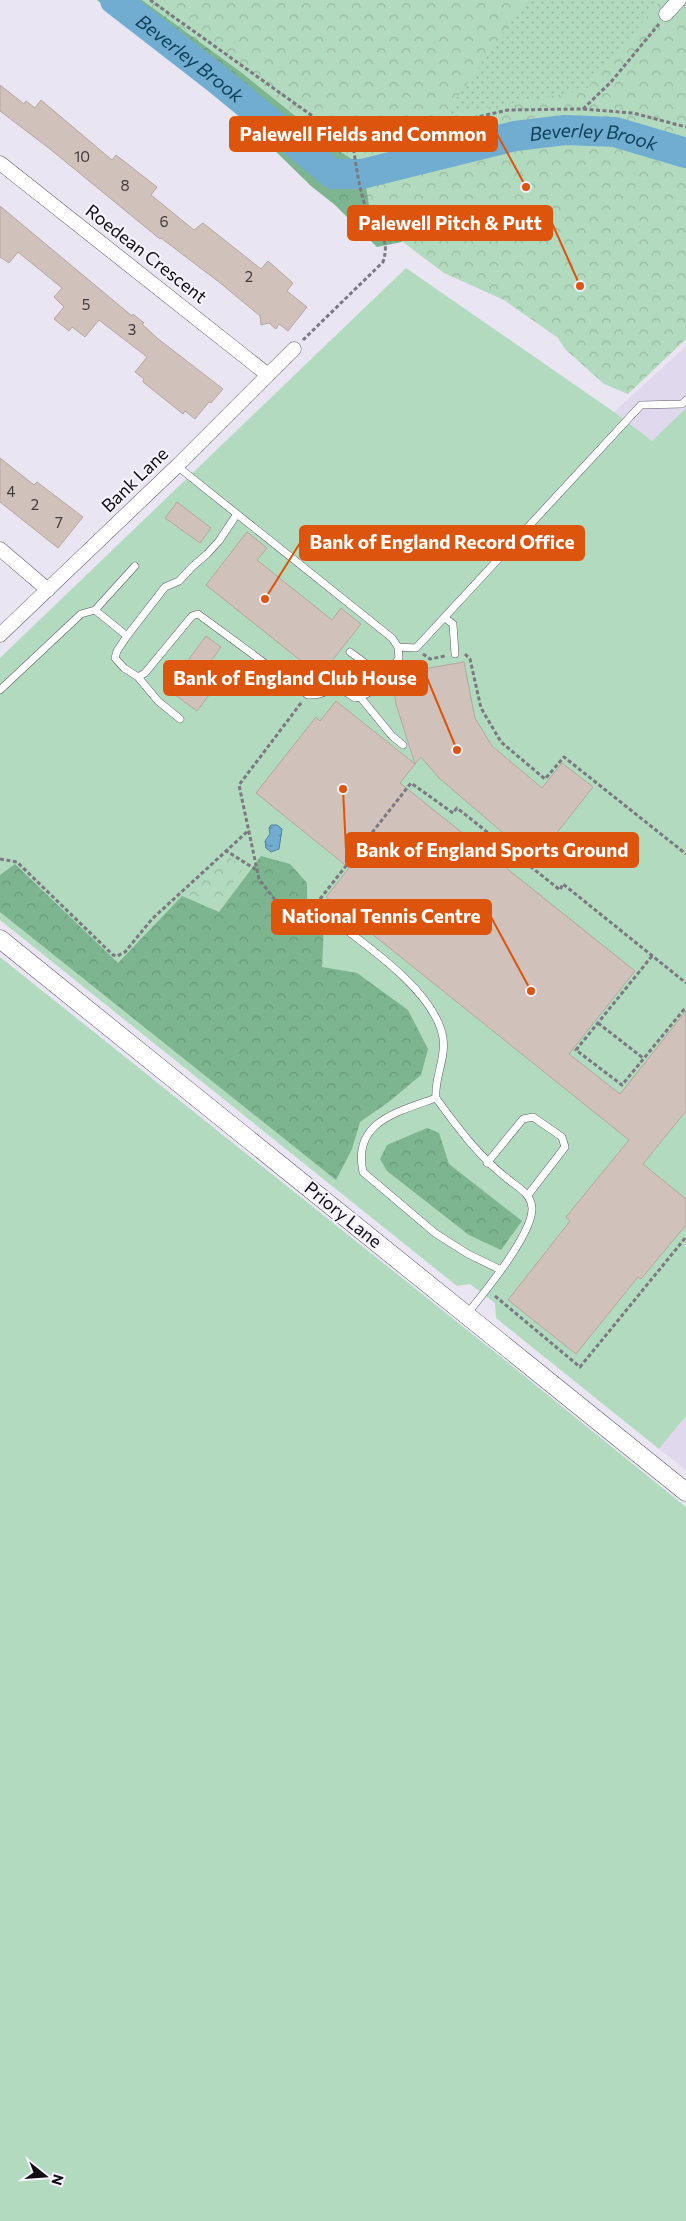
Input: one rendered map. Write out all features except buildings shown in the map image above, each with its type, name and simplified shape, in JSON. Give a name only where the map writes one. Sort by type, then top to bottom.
[{"type":"street","points":[[666,14],[679,0]]},
{"type":"street","name":"Roedean Crescent","points":[[0,163],[268,374]]},
{"type":"street","name":"Bank Lane","points":[[0,635],[177,466],[294,349]]},
{"type":"street","points":[[0,549],[48,590]]},
{"type":"street","name":"Priory Lane","points":[[0,939],[686,1492]]},
{"type":"lane","points":[[398,647],[416,648],[446,618],[641,405],[682,404],[686,400]]},
{"type":"lane","points":[[138,677],[145,673],[192,616],[198,614],[308,694],[318,694],[333,688],[341,689],[355,698],[361,698],[376,687],[399,658],[398,647],[392,638],[177,466]]},
{"type":"lane","points":[[180,719],[158,701],[138,677],[124,668],[115,658],[117,651],[127,636],[165,587],[179,581],[207,554],[237,514]]},
{"type":"lane","points":[[0,690],[81,614],[95,610],[135,566]]},
{"type":"lane","points":[[95,610],[127,636]]},
{"type":"lane","points":[[446,618],[453,624],[455,654]]},
{"type":"lane","points":[[350,652],[384,678]]},
{"type":"lane","points":[[361,698],[392,736],[403,746]]},
{"type":"lane","points":[[317,908],[402,975],[423,998],[437,1022],[444,1050],[443,1062],[435,1086],[436,1098],[487,1163],[528,1195],[532,1209],[528,1226],[501,1270],[467,1314]]},
{"type":"lane","points":[[436,1098],[378,1122],[365,1137],[360,1158],[363,1172],[435,1232],[468,1254],[501,1270]]},
{"type":"lane","points":[[487,1163],[522,1119],[533,1117],[562,1137],[564,1147],[528,1195]]},
{"type":"path","points":[[150,0],[353,145],[359,184],[368,212],[384,237],[387,250],[383,262],[294,349]]},
{"type":"path","points":[[582,109],[611,82],[666,14]]},
{"type":"path","points":[[353,145],[508,110],[582,109],[633,113],[686,127]]},
{"type":"path","points":[[416,648],[430,659],[455,654],[465,654],[470,659],[481,708],[501,742],[545,779],[564,757],[686,854]]},
{"type":"path","points":[[308,694],[239,786],[259,879],[276,900],[317,908],[321,896],[412,783],[453,813],[457,808],[560,890],[563,884],[686,983]]},
{"type":"path","points":[[0,859],[17,862],[113,955],[117,956],[124,952],[152,919],[249,830]]},
{"type":"path","points":[[225,850],[258,871]]},
{"type":"path","points":[[652,956],[576,1050],[622,1086],[685,1009]]},
{"type":"path","points":[[598,1022],[643,1058]]},
{"type":"path","points":[[487,1289],[580,1367],[686,1237]]},
{"type":"shaded area","points":[[686,346],[686,408],[652,442],[614,412]]},
{"type":"shaded area","points":[[686,1416],[686,1470],[659,1449]]},
{"type":"green space","points":[[97,0],[164,0],[370,146],[402,242],[377,247],[227,104]]},
{"type":"green space","points":[[142,0],[686,0],[686,339],[628,394],[604,384],[565,349],[558,338],[504,300],[444,273],[383,227],[370,211],[362,163],[356,162],[335,148],[242,73]]},
{"type":"green space","points":[[526,0],[661,0],[586,90],[445,115]]},
{"type":"green space","points":[[406,268],[614,412],[652,441],[686,408],[686,1416],[659,1449],[496,1318],[495,1303],[470,1284],[457,1286],[0,920],[0,658]]},
{"type":"green space","points":[[224,855],[245,866],[216,906],[181,892]]},
{"type":"green space","points":[[261,856],[290,864],[307,883],[307,908],[324,923],[322,967],[357,973],[408,1010],[428,1049],[421,1075],[390,1101],[360,1122],[352,1149],[336,1180],[0,912],[0,875],[15,864],[118,963],[182,896],[219,912]]},
{"type":"green space","points":[[0,957],[686,1507],[686,2221],[0,2221]]},
{"type":"green space","points":[[427,1128],[439,1133],[449,1164],[522,1221],[501,1250],[469,1235],[387,1171],[380,1159],[387,1145]]},
{"type":"water","points":[[271,825],[277,825],[282,829],[279,849],[271,852],[266,848],[265,841],[270,834],[269,828]]},
{"type":"waterway","name":"Beverley Brook","points":[[115,0],[217,79],[333,174],[362,174],[515,136],[565,130],[615,132],[686,153]]},
{"type":"place","name":"Palewell Fields and Common","points":[[526,187]]},
{"type":"place","name":"Palewell Pitch & Putt","points":[[580,286]]},
{"type":"place","name":"Bank of England Record Office","points":[[265,599]]},
{"type":"place","name":"Bank of England Club House","points":[[457,750]]},
{"type":"place","name":"Bank of England Sports Ground","points":[[343,789]]},
{"type":"place","name":"National Tennis Centre","points":[[531,991]]}]
